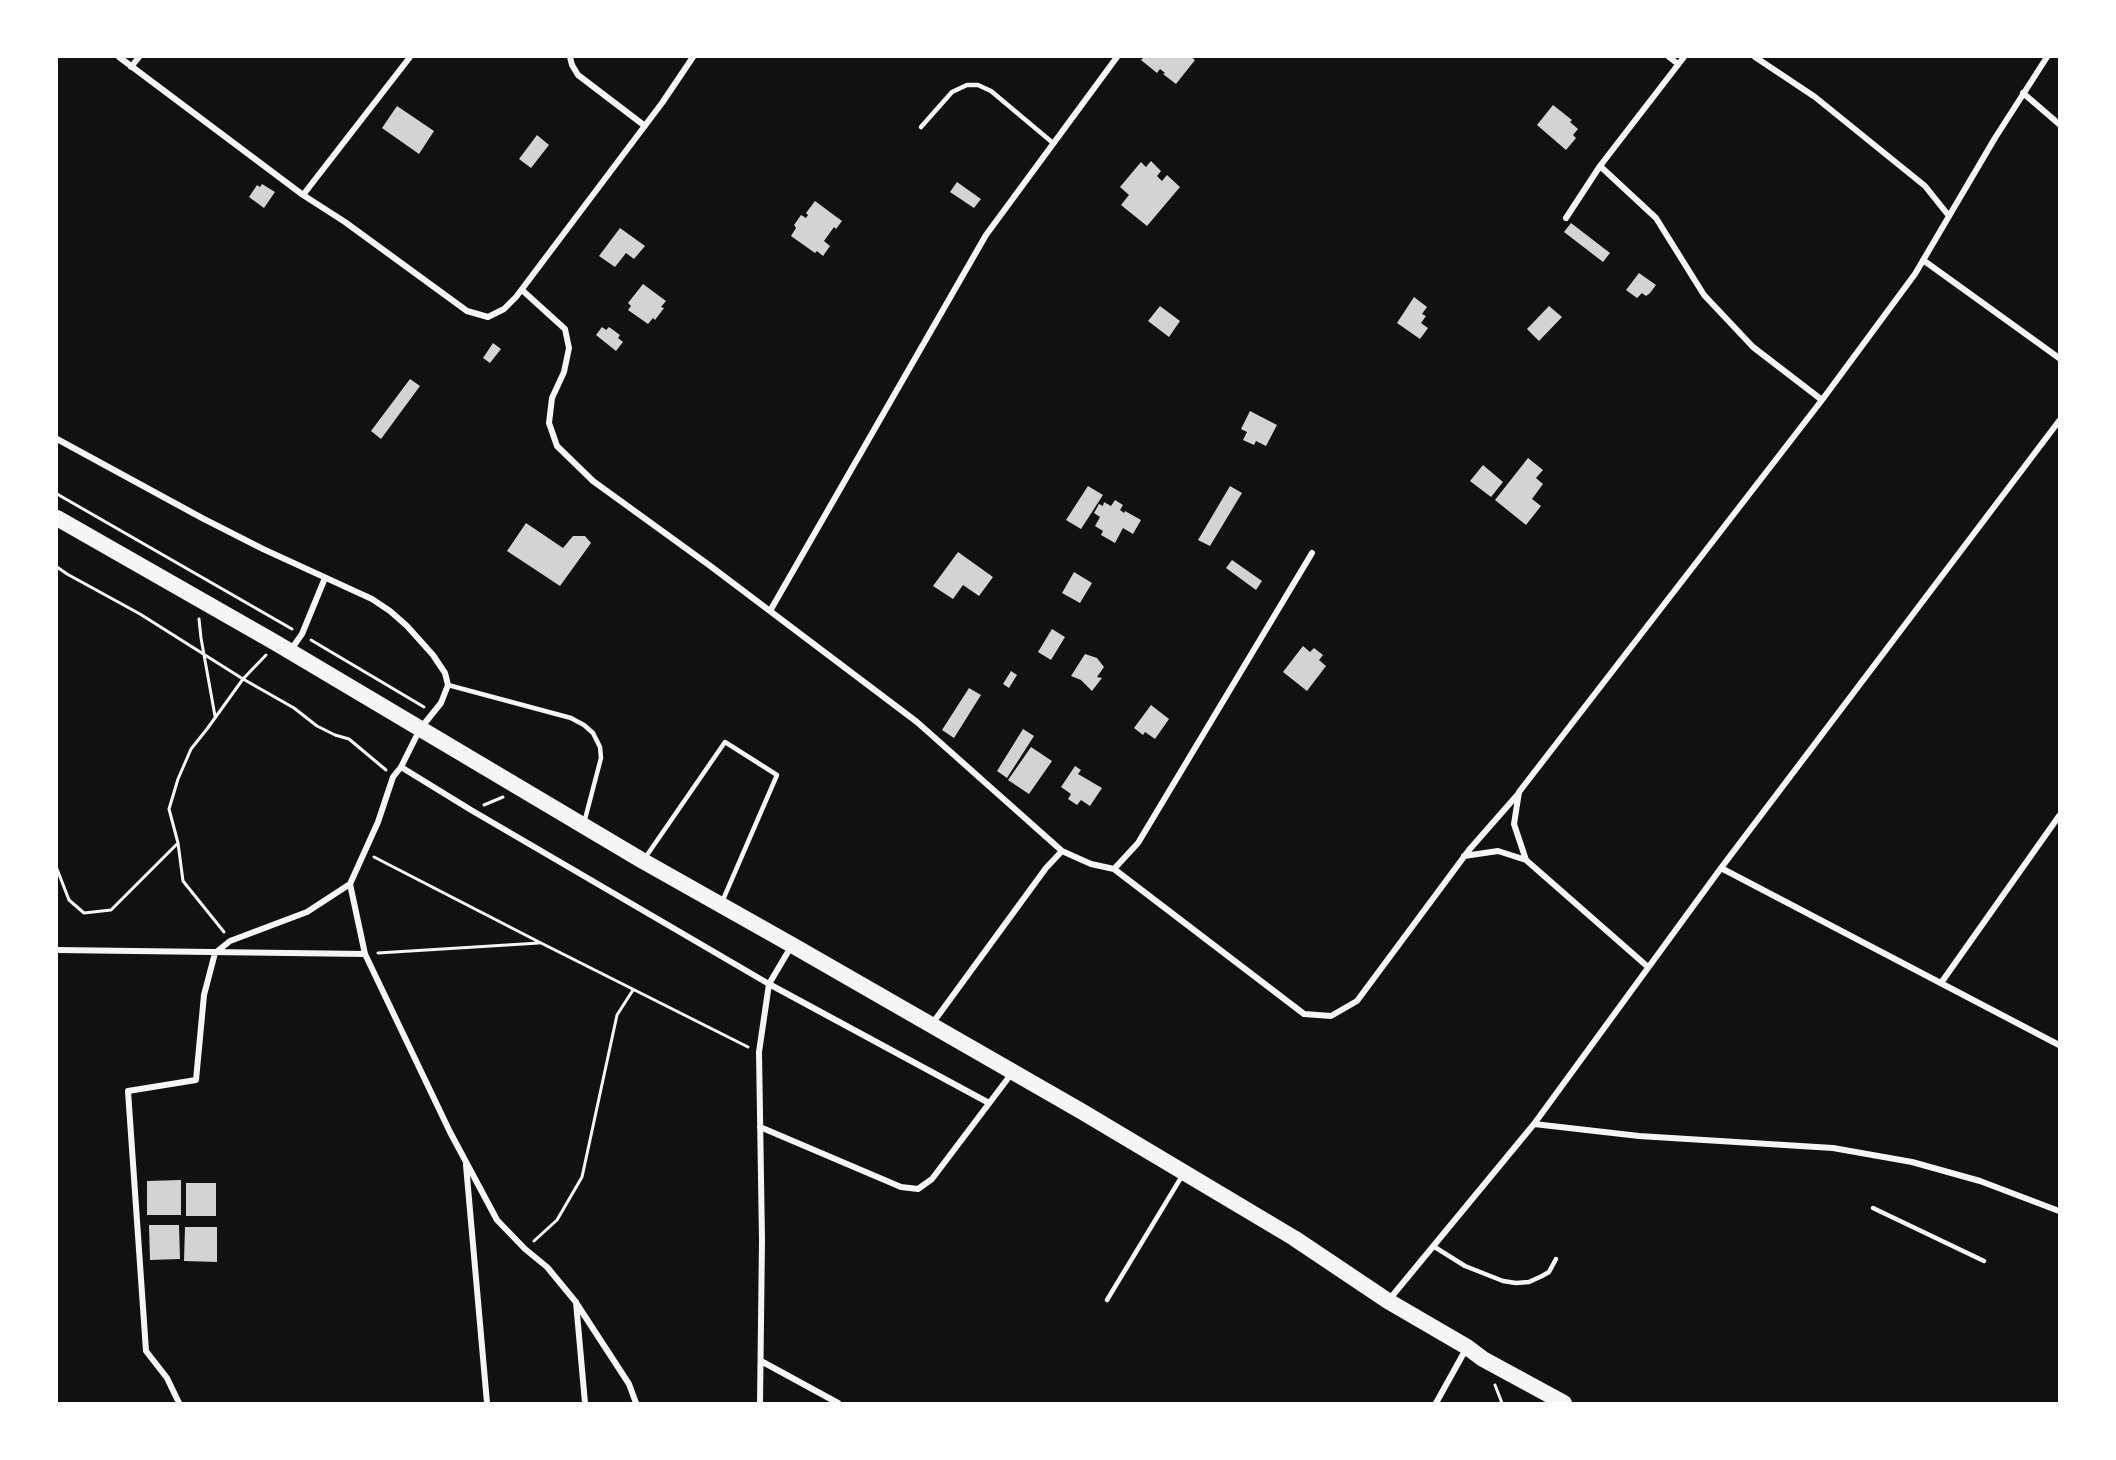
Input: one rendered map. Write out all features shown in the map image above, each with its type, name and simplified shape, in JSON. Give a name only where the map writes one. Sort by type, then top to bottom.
[{"type":"highway","points":[[57,518],[283,647],[643,861],[932,1024],[1294,1238],[1388,1301],[1467,1347],[1483,1359],[1564,1403]]},
{"type":"street","points":[[119,57],[303,195],[345,222],[467,311],[488,317],[504,309],[522,290],[645,126],[693,57]]},
{"type":"street","points":[[131,67],[139,57]]},
{"type":"street","points":[[303,195],[410,57]]},
{"type":"street","points":[[570,57],[578,75],[645,126]]},
{"type":"street","points":[[770,611],[986,235],[1117,57]]},
{"type":"street","points":[[1669,57],[1678,64]]},
{"type":"street","points":[[1566,218],[1600,166],[1684,57]]},
{"type":"street","points":[[1755,57],[1815,97],[1925,186],[1949,216]]},
{"type":"street","points":[[522,290],[565,329],[569,348],[564,372],[552,398],[549,423],[557,446],[593,481],[917,722],[1062,851],[1092,864],[1114,869],[1304,1014],[1331,1016],[1357,1001],[1464,856],[1519,792],[1822,400],[1915,274],[2022,93],[2047,57]]},
{"type":"street","points":[[2022,93],[2059,124]]},
{"type":"street","points":[[1600,166],[1656,218],[1704,295],[1753,348],[1822,400]]},
{"type":"street","points":[[1923,260],[2059,358]]},
{"type":"street","points":[[1388,1301],[1534,1124],[1720,868],[2059,421]]},
{"type":"street","points":[[57,439],[202,518],[372,599],[390,611],[433,655],[445,673],[448,684],[441,703],[420,729],[393,777],[378,822],[350,884],[307,912],[230,941],[215,953],[204,995],[196,1080],[128,1091],[146,1351],[167,1378],[179,1403]]},
{"type":"street","points":[[1114,869],[1141,837],[1312,553]]},
{"type":"street","points":[[283,647],[302,634],[325,578]]},
{"type":"street","points":[[400,767],[769,984],[989,1103]]},
{"type":"street","points":[[1519,792],[1514,824],[1526,860]]},
{"type":"street","points":[[1941,983],[2059,816]]},
{"type":"street","points":[[932,1024],[1046,868],[1062,851]]},
{"type":"street","points":[[1464,856],[1498,851],[1526,860],[1647,967]]},
{"type":"street","points":[[1720,868],[2059,1045]]},
{"type":"street","points":[[350,884],[365,954],[450,1132],[497,1220],[525,1249],[548,1267],[575,1300],[629,1384],[636,1403]]},
{"type":"street","points":[[760,1403],[762,1240],[759,1052],[769,984],[792,945]]},
{"type":"street","points":[[57,950],[365,954]]},
{"type":"street","points":[[760,1127],[901,1187],[918,1189],[932,1179],[1012,1072]]},
{"type":"street","points":[[1534,1124],[1639,1136],[1833,1148],[1912,1162],[1980,1181],[2059,1211]]},
{"type":"street","points":[[466,1160],[487,1403]]},
{"type":"street","points":[[575,1300],[585,1403]]},
{"type":"street","points":[[1436,1403],[1467,1347]]},
{"type":"street","points":[[761,1361],[838,1403]]},
{"type":"lane","points":[[921,127],[952,93],[967,85],[978,85],[991,91],[1053,143]]},
{"type":"lane","points":[[448,684],[571,718],[593,733],[600,747],[601,758],[584,826]]},
{"type":"lane","points":[[643,861],[725,742],[777,775],[721,904]]},
{"type":"lane","points":[[1107,1300],[1185,1173]]},
{"type":"lane","points":[[1873,1208],[1984,1261]]},
{"type":"lane","points":[[1433,1246],[1465,1266],[1503,1281],[1516,1283],[1530,1282],[1549,1272],[1556,1259]]},
{"type":"path","points":[[57,494],[302,634],[432,712]]},
{"type":"path","points":[[57,567],[140,614],[243,680],[294,708],[317,726],[349,739],[393,777]]},
{"type":"path","points":[[198,598],[201,638],[215,718]]},
{"type":"path","points":[[230,941],[183,881],[178,843],[169,809],[178,779],[191,749],[243,680],[283,647]]},
{"type":"path","points":[[471,810],[522,789]]},
{"type":"path","points":[[57,869],[69,900],[84,913],[111,910],[178,843]]},
{"type":"path","points":[[364,852],[759,1052]]},
{"type":"path","points":[[365,954],[541,943]]},
{"type":"path","points":[[525,1249],[557,1220],[582,1178],[617,1015],[633,990]]},
{"type":"building","points":[[1144,57],[1191,57],[1195,60],[1176,84],[1160,69],[1157,73],[1141,60]]},
{"type":"building","points":[[1553,105],[1572,120],[1570,122],[1578,129],[1573,135],[1576,138],[1566,150],[1537,125]]},
{"type":"building","points":[[397,106],[434,131],[419,154],[382,128]]},
{"type":"building","points":[[537,135],[549,145],[531,168],[519,159]]},
{"type":"building","points":[[1151,161],[1161,171],[1157,176],[1162,181],[1167,175],[1180,187],[1147,226],[1121,205],[1129,195],[1120,187],[1141,162],[1146,167]]},
{"type":"building","points":[[957,182],[981,199],[974,208],[950,192]]},
{"type":"building","points":[[262,184],[275,192],[264,208],[249,197],[257,185],[260,187]]},
{"type":"building","points":[[815,201],[842,221],[836,229],[834,227],[824,241],[830,246],[823,256],[791,236],[796,228],[794,225],[801,215],[806,218],[808,215],[806,213]]},
{"type":"building","points":[[1571,223],[1610,253],[1603,262],[1564,232]]},
{"type":"building","points":[[620,228],[645,246],[634,259],[626,253],[615,267],[599,256]]},
{"type":"building","points":[[1639,273],[1656,285],[1646,296],[1642,293],[1637,298],[1626,290]]},
{"type":"building","points":[[643,284],[666,301],[655,320],[653,318],[648,324],[628,310],[631,306],[628,303]]},
{"type":"building","points":[[1414,297],[1427,307],[1422,314],[1426,316],[1421,323],[1428,328],[1420,339],[1397,323]]},
{"type":"building","points":[[1160,306],[1180,321],[1169,337],[1148,321]]},
{"type":"building","points":[[1549,306],[1562,317],[1539,341],[1527,329]]},
{"type":"building","points":[[602,327],[606,330],[609,327],[620,335],[618,338],[623,342],[616,351],[596,335]]},
{"type":"building","points":[[493,343],[501,349],[490,363],[483,358]]},
{"type":"building","points":[[410,379],[420,386],[381,439],[371,431]]},
{"type":"building","points":[[1250,411],[1277,425],[1266,446],[1256,441],[1254,445],[1243,440],[1247,432],[1241,429]]},
{"type":"building","points":[[1528,458],[1543,470],[1536,478],[1543,484],[1532,499],[1541,506],[1526,525],[1495,500]]},
{"type":"building","points":[[1483,465],[1503,482],[1491,497],[1470,481]]},
{"type":"building","points":[[1088,486],[1103,495],[1081,529],[1066,520]]},
{"type":"building","points":[[1230,486],[1242,493],[1210,546],[1198,540]]},
{"type":"building","points":[[1115,500],[1123,505],[1120,510],[1141,520],[1133,534],[1123,528],[1115,543],[1101,535],[1103,531],[1095,526],[1100,517],[1094,513],[1099,504],[1103,506],[1104,502],[1111,506]]},
{"type":"building","points":[[526,523],[563,548],[573,536],[585,536],[591,543],[560,586],[507,551]]},
{"type":"building","points":[[958,552],[993,577],[979,596],[963,585],[953,599],[933,586]]},
{"type":"building","points":[[1232,560],[1262,581],[1256,590],[1226,568]]},
{"type":"building","points":[[1074,572],[1092,583],[1080,603],[1062,593]]},
{"type":"building","points":[[1052,629],[1065,637],[1051,660],[1038,652]]},
{"type":"building","points":[[1303,646],[1310,652],[1314,648],[1323,655],[1319,660],[1326,666],[1307,691],[1283,672]]},
{"type":"building","points":[[1085,654],[1097,658],[1104,667],[1097,677],[1102,678],[1092,691],[1081,680],[1071,676]]},
{"type":"building","points":[[1011,671],[1017,675],[1009,688],[1003,684]]},
{"type":"building","points":[[969,688],[981,695],[954,738],[942,730]]},
{"type":"building","points":[[1151,705],[1169,719],[1155,739],[1145,732],[1143,735],[1134,728]]},
{"type":"building","points":[[1023,729],[1034,736],[1007,778],[997,771]]},
{"type":"building","points":[[1031,747],[1052,761],[1029,794],[1008,780]]},
{"type":"building","points":[[1075,766],[1081,770],[1078,774],[1102,788],[1090,806],[1081,800],[1077,805],[1068,799],[1071,794],[1061,787]]},
{"type":"building","points":[[181,1180],[181,1215],[147,1215],[147,1181]]},
{"type":"building","points":[[186,1183],[216,1183],[216,1216],[186,1216]]},
{"type":"building","points":[[149,1225],[179,1225],[180,1259],[150,1260]]},
{"type":"building","points":[[185,1227],[217,1227],[217,1262],[184,1261]]}]
